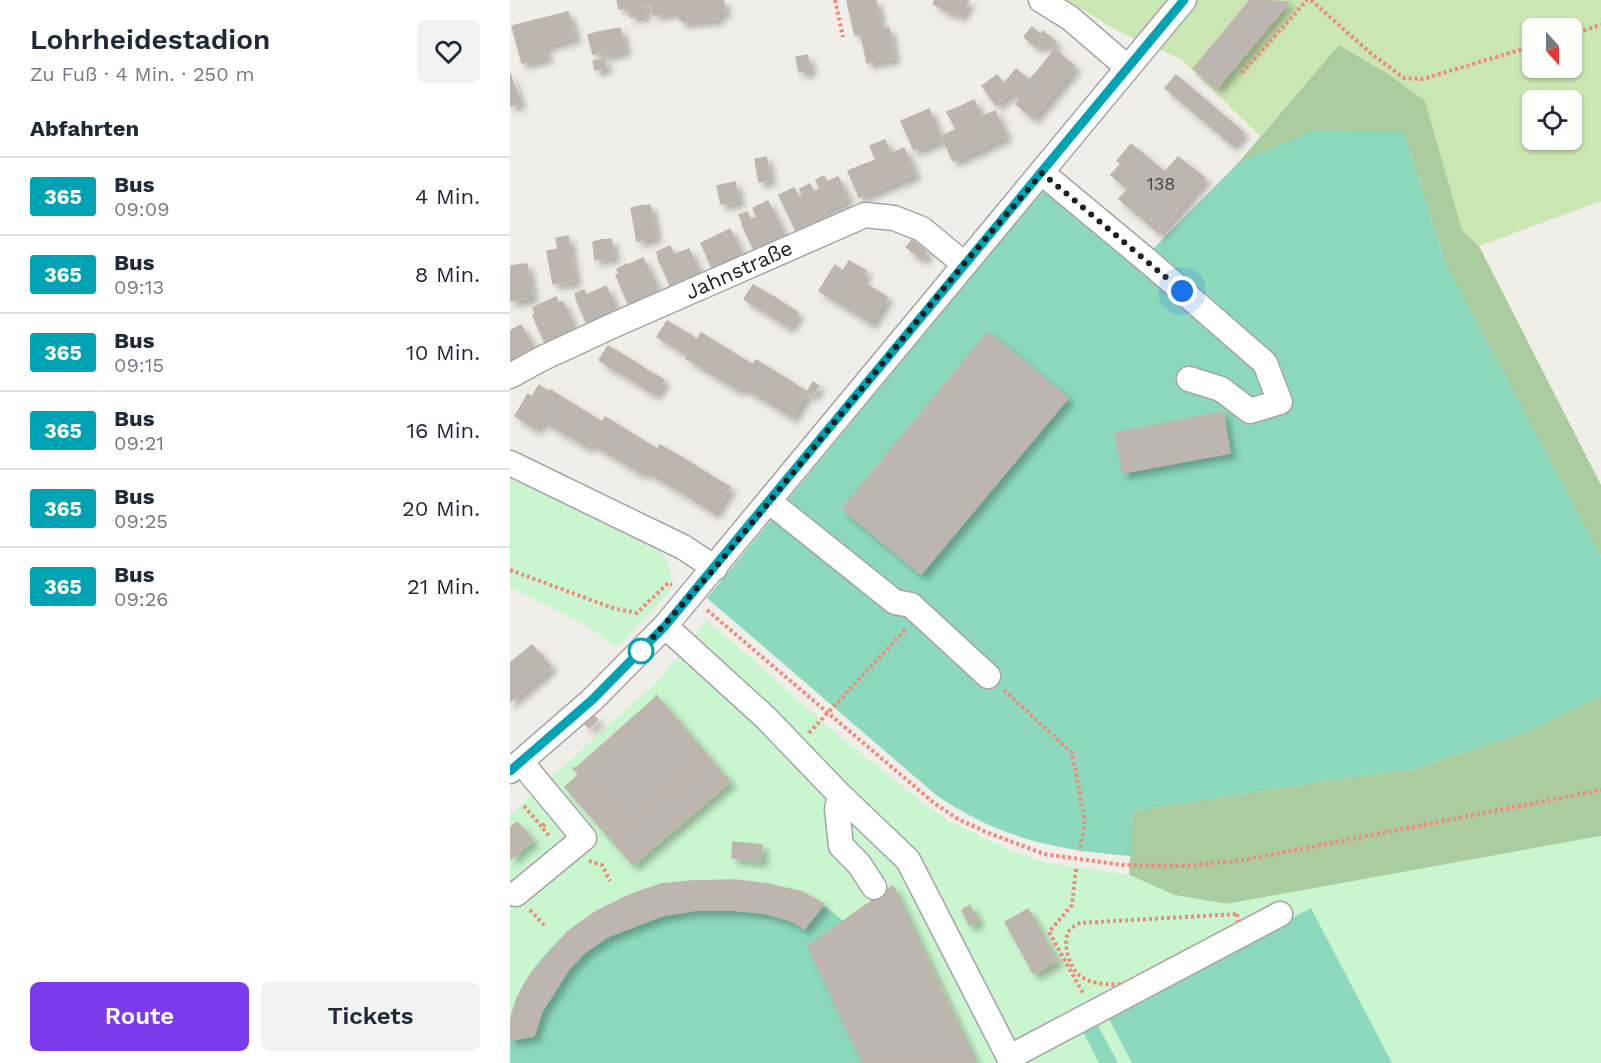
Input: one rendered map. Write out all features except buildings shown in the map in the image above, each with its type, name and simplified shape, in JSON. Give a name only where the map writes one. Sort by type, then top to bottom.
[{"type":"street","points":[[1041,0],[1070,18],[1127,67]]},
{"type":"street","points":[[516,894],[584,837],[561,810],[515,766],[592,700],[665,626],[1184,0]]},
{"type":"street","points":[[1042,173],[1265,363],[1280,402],[1250,411],[1221,389],[1189,379]]},
{"type":"street","name":"Jahnstraße","points":[[510,376],[612,326],[865,215],[894,218],[922,229],[964,264]]},
{"type":"street","points":[[510,463],[682,547],[715,568]]},
{"type":"street","points":[[770,502],[895,602],[911,605],[988,676]]},
{"type":"street","points":[[665,626],[766,718],[840,795],[908,860],[1011,1060],[1093,1012],[1280,914]]},
{"type":"street","points":[[840,795],[837,809],[841,846],[859,864],[874,887]]},
{"type":"path","points":[[834,0],[843,38]]},
{"type":"path","points":[[1242,73],[1307,0]]},
{"type":"path","points":[[1311,0],[1369,52],[1404,78],[1423,79],[1522,49]]},
{"type":"path","points":[[1582,31],[1601,25]]},
{"type":"path","points":[[510,570],[613,608],[637,613],[668,583],[691,596]]},
{"type":"path","points":[[796,749],[920,613]]},
{"type":"path","points":[[724,624],[934,803],[958,819],[1014,844],[1044,854],[1081,861],[1123,865],[1183,866],[1244,860],[1601,790]]},
{"type":"path","points":[[988,676],[1072,753],[1084,821],[1080,850]]},
{"type":"path","points":[[524,806],[550,836],[542,843]]},
{"type":"path","points":[[542,827],[561,810]]},
{"type":"path","points":[[1076,869],[1072,904],[1049,932],[1093,1012]]},
{"type":"path","points":[[1237,914],[1239,925],[1132,980],[1124,984],[1111,985],[1088,980],[1077,974],[1067,951],[1069,930],[1080,923],[1237,914]]},
{"type":"green space","points":[[1067,0],[1601,0],[1601,201],[1479,246],[1462,231],[1425,101],[1390,75],[1340,45],[1260,136],[1181,59],[1118,31]]},
{"type":"green space","points":[[1339,45],[1390,75],[1425,101],[1462,230],[1479,246],[1601,485],[1601,556],[1445,262],[1404,132],[1238,163]]},
{"type":"green space","points":[[1315,130],[1404,132],[1445,262],[1601,556],[1601,696],[1529,731],[1413,769],[1133,811],[1131,856],[1053,845],[1005,832],[982,822],[936,795],[707,598],[1055,174],[1150,252],[1238,163]]},
{"type":"green space","points":[[510,474],[662,548],[660,553],[667,561],[670,571],[670,592],[617,647],[582,623],[510,587]]},
{"type":"green space","points":[[707,620],[839,736],[952,823],[1010,850],[1043,862],[1129,875],[1174,895],[1227,904],[1601,836],[1601,1063],[510,1063],[510,815],[660,679]]},
{"type":"green space","points":[[1601,696],[1601,836],[1227,904],[1174,895],[1129,875],[1133,811],[1413,769],[1529,731]]},
{"type":"green space","points":[[736,880],[793,890],[830,910],[843,921],[893,886],[976,1063],[510,1063],[510,1022],[517,998],[530,975],[567,933],[615,901],[639,891],[663,884]]},
{"type":"green space","points":[[1311,908],[1392,1063],[1132,1063],[1107,1015]]},
{"type":"green space","points":[[1096,1022],[1118,1063],[1099,1063],[1082,1030]]},
{"type":"bus line","name":"365","points":[[510,771],[592,700],[665,626],[1184,0]]},
{"type":"route","points":[[641,651],[715,568],[964,264],[1042,173],[1182,291]]}]
